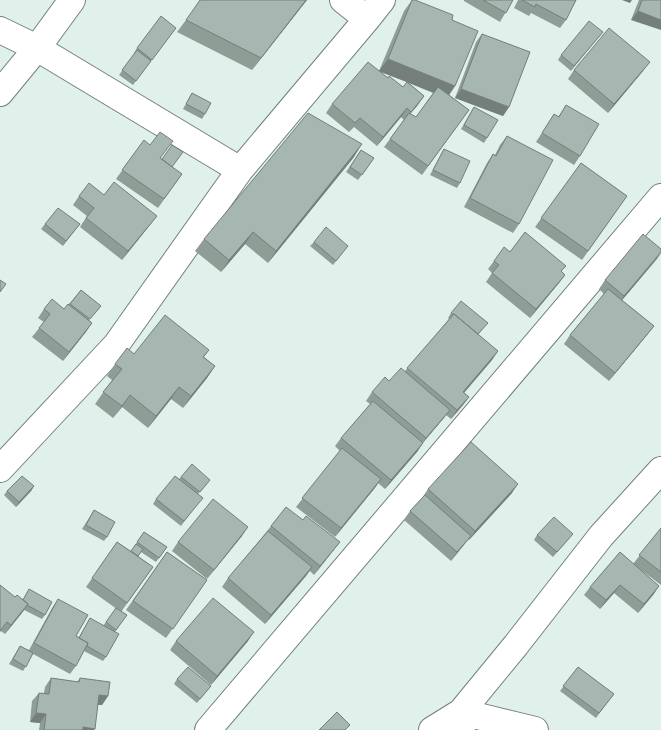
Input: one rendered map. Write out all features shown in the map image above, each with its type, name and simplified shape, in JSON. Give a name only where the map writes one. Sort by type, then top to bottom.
[{"type":"street","points":[[0,93],[37,48],[72,0]]},
{"type":"street","points":[[2,463],[116,345],[240,170],[375,10],[343,0]]},
{"type":"street","points":[[0,30],[37,48],[240,170]]},
{"type":"street","points":[[208,730],[661,197]]},
{"type":"street","points":[[461,721],[516,645],[601,536],[661,470]]},
{"type":"street","points":[[432,730],[461,721],[535,730]]},
{"type":"building","points":[[200,0],[306,0],[261,58],[186,20]]},
{"type":"building","points":[[412,0],[453,15],[452,20],[478,31],[455,86],[388,59]]},
{"type":"building","points":[[483,0],[513,0],[506,13]]},
{"type":"building","points":[[522,0],[576,0],[566,20],[536,4],[535,7]]},
{"type":"building","points":[[642,0],[661,0],[661,20],[638,11]]},
{"type":"building","points":[[161,16],[176,28],[152,60],[137,48]]},
{"type":"building","points":[[589,21],[603,32],[574,66],[561,55]]},
{"type":"building","points":[[609,28],[650,62],[614,104],[574,70]]},
{"type":"building","points":[[482,34],[530,52],[509,107],[461,89]]},
{"type":"building","points":[[137,50],[151,61],[136,81],[122,70]]},
{"type":"building","points":[[368,62],[388,78],[389,76],[403,87],[407,82],[424,96],[411,112],[407,108],[383,137],[360,118],[355,123],[332,104]]},
{"type":"building","points":[[438,87],[469,110],[428,166],[390,139],[409,113],[416,117]]},
{"type":"building","points":[[192,93],[211,103],[205,114],[186,104]]},
{"type":"building","points":[[566,105],[599,124],[580,156],[542,133],[554,114],[559,117]]},
{"type":"building","points":[[474,107],[498,120],[487,138],[464,125]]},
{"type":"building","points":[[308,113],[362,144],[276,251],[253,232],[229,260],[204,239]]},
{"type":"building","points":[[160,132],[173,141],[160,158],[182,174],[164,199],[122,170],[144,140],[150,145]]},
{"type":"building","points":[[507,136],[553,160],[519,224],[470,198],[493,154],[496,156]]},
{"type":"building","points":[[172,145],[183,152],[172,167],[162,159]]},
{"type":"building","points":[[444,149],[470,161],[460,183],[433,170]]},
{"type":"building","points":[[361,150],[374,158],[362,175],[350,167]]},
{"type":"building","points":[[581,163],[627,196],[588,251],[541,218]]},
{"type":"building","points":[[114,182],[157,216],[128,251],[86,218],[94,208],[79,196],[89,183],[104,195]]},
{"type":"building","points":[[58,208],[80,224],[66,241],[45,224]]},
{"type":"building","points":[[326,227],[348,246],[336,261],[314,242]]},
{"type":"building","points":[[525,232],[566,266],[561,271],[565,275],[536,309],[492,273],[499,265],[494,261],[504,247],[510,252]]},
{"type":"building","points":[[643,234],[661,249],[661,252],[624,296],[605,280]]},
{"type":"building","points":[[0,280],[6,284],[0,292]]},
{"type":"building","points":[[608,289],[654,326],[615,373],[570,335]]},
{"type":"building","points":[[81,290],[101,306],[90,319],[70,304]]},
{"type":"building","points":[[52,299],[64,309],[68,304],[92,323],[69,352],[39,328],[50,314],[44,309]]},
{"type":"building","points":[[461,301],[488,323],[478,334],[451,313]]},
{"type":"building","points":[[454,314],[498,351],[463,392],[469,397],[457,410],[407,368]]},
{"type":"building","points":[[165,315],[209,350],[203,357],[215,366],[191,396],[179,387],[156,416],[130,395],[122,406],[103,392],[122,369],[115,364],[127,348],[134,354]]},
{"type":"building","points":[[401,368],[450,410],[426,438],[372,392],[385,377],[389,381]]},
{"type":"building","points":[[373,401],[423,443],[391,480],[341,438]]},
{"type":"building","points":[[471,442],[518,484],[475,531],[428,489]]},
{"type":"building","points":[[342,448],[381,479],[341,528],[302,498]]},
{"type":"building","points":[[192,464],[210,480],[200,492],[181,477]]},
{"type":"building","points":[[22,476],[34,486],[19,502],[7,491]]},
{"type":"building","points":[[175,476],[203,498],[184,521],[156,499]]},
{"type":"building","points":[[425,495],[471,536],[457,552],[410,511]]},
{"type":"building","points":[[213,499],[248,527],[214,570],[178,542]]},
{"type":"building","points":[[286,507],[303,520],[306,516],[340,542],[320,566],[271,526]]},
{"type":"building","points":[[94,510],[115,522],[107,537],[86,525]]},
{"type":"building","points":[[554,517],[573,534],[557,552],[537,535]]},
{"type":"building","points":[[661,528],[661,572],[639,555]]},
{"type":"building","points":[[268,531],[312,567],[271,615],[228,578]]},
{"type":"building","points":[[144,532],[167,547],[159,558],[137,542]]},
{"type":"building","points":[[117,542],[153,567],[127,603],[92,578]]},
{"type":"building","points":[[136,544],[143,549],[138,556],[131,551]]},
{"type":"building","points":[[167,552],[207,580],[173,629],[133,601]]},
{"type":"building","points":[[620,552],[659,586],[644,604],[620,585],[606,600],[590,587]]},
{"type":"building","points":[[0,585],[15,597],[17,595],[28,604],[11,625],[7,622],[0,631]]},
{"type":"building","points":[[29,589],[52,602],[45,615],[27,605],[23,600]]},
{"type":"building","points":[[213,598],[254,632],[217,676],[176,641]]},
{"type":"building","points":[[58,599],[88,615],[76,636],[88,643],[76,666],[34,643]]},
{"type":"building","points":[[116,608],[127,615],[116,630],[106,622]]},
{"type":"building","points":[[90,618],[119,634],[106,657],[87,646],[88,643],[79,638]]},
{"type":"building","points":[[20,646],[33,653],[26,667],[13,659]]},
{"type":"building","points":[[188,667],[211,686],[200,699],[177,679]]},
{"type":"building","points":[[578,667],[614,694],[599,713],[563,686]]},
{"type":"building","points":[[51,678],[79,682],[80,678],[110,682],[108,696],[99,695],[95,729],[83,727],[83,730],[44,730],[46,714],[36,713],[39,693],[49,694]]},
{"type":"building","points":[[337,712],[350,725],[345,730],[319,730]]}]
